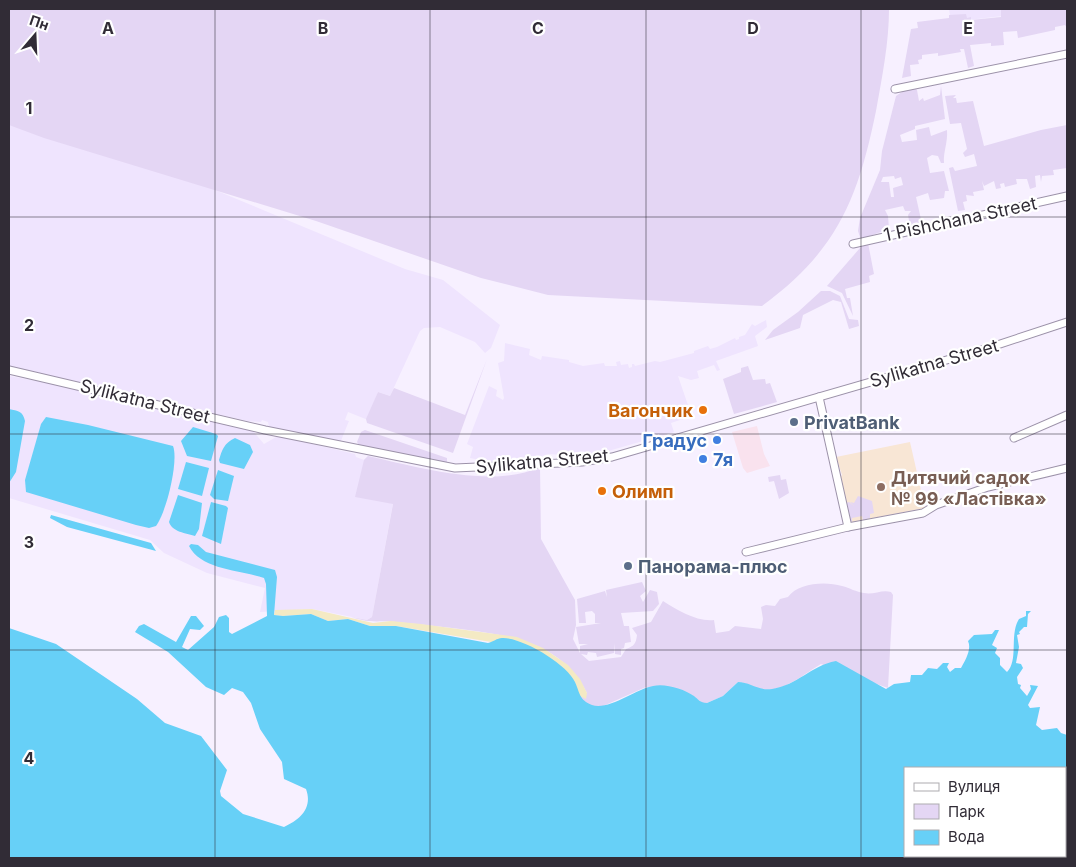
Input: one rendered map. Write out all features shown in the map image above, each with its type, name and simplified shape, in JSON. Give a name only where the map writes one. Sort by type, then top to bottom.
[{"type":"street","points":[[895,89],[1067,54]]},
{"type":"street","name":"1 Pishchana Street","points":[[853,244],[1067,196]]},
{"type":"street","name":"Sylikatna Street","points":[[9,370],[265,430],[462,468],[582,462],[612,456],[979,350],[1067,322]]},
{"type":"street","points":[[819,397],[848,527]]},
{"type":"street","points":[[1014,438],[1067,415]]},
{"type":"street","points":[[746,552],[848,527],[923,513],[936,505],[988,488],[1067,468]]},
{"type":"shaded area","points":[[949,9],[1001,9],[1002,16],[951,22]]},
{"type":"shaded area","points":[[9,77],[186,178],[405,269],[443,280],[500,325],[491,348],[485,353],[475,342],[440,327],[424,328],[420,331],[390,396],[378,392],[368,420],[348,412],[345,420],[349,421],[340,443],[269,427],[268,422],[262,420],[261,422],[247,421],[9,366]]},
{"type":"shaded area","points":[[766,320],[767,327],[755,336],[758,346],[716,361],[720,370],[717,371],[714,365],[697,371],[699,378],[691,380],[678,376],[690,411],[682,414],[683,419],[671,423],[674,432],[591,456],[583,451],[565,455],[548,454],[526,461],[491,462],[470,458],[473,447],[467,444],[489,386],[497,390],[496,396],[503,400],[504,398],[498,363],[504,361],[505,343],[530,349],[529,355],[541,360],[542,356],[569,360],[569,362],[583,366],[604,363],[605,366],[617,366],[616,362],[620,361],[621,365],[628,364],[629,368],[632,367],[632,364],[635,366],[655,361],[660,362],[694,353],[694,351],[708,346],[710,349],[717,347],[735,338],[736,340],[739,339],[739,337],[745,335],[752,324],[755,326]]},
{"type":"shaded area","points":[[9,376],[70,387],[253,431],[264,444],[278,436],[355,454],[356,457],[364,460],[368,456],[393,503],[372,617],[367,620],[312,609],[260,612],[265,588],[207,573],[164,553],[150,540],[9,498]]},
{"type":"shaded area","points":[[757,426],[764,454],[770,466],[747,473],[743,468],[732,432]]},
{"type":"shaded area","name":"Дитячий садок № 99 «Ластівка»","points":[[910,442],[925,508],[852,522],[849,519],[840,477],[842,475],[836,457]]},
{"type":"green space","points":[[9,9],[889,9],[889,22],[876,111],[861,171],[852,197],[840,221],[809,265],[762,306],[548,295],[481,278],[316,221],[44,138],[9,125]]},
{"type":"green space","points":[[1001,9],[1067,9],[1067,28],[1065,25],[1055,27],[1055,30],[1018,38],[1017,31],[1003,32],[1004,45],[991,46],[991,43],[970,45],[974,66],[968,68],[964,49],[960,49],[961,52],[938,56],[938,53],[922,55],[922,59],[918,60],[919,64],[910,65],[911,76],[902,78],[911,29],[918,28],[917,22],[949,18],[949,15],[966,14],[967,18],[971,17],[971,20],[1001,17]]},
{"type":"green space","points":[[941,86],[945,119],[915,126],[915,129],[900,135],[902,142],[917,140],[916,130],[929,127],[931,136],[947,130],[944,163],[941,163],[938,156],[932,155],[927,158],[930,173],[944,171],[949,191],[945,191],[944,198],[930,200],[928,193],[916,197],[922,224],[910,226],[908,215],[911,211],[905,211],[903,206],[885,210],[888,216],[889,229],[864,238],[860,237],[858,231],[860,218],[880,170],[882,151],[896,96],[905,90],[915,88],[919,101],[923,98],[924,101],[940,95]],"holes":[[[894,176],[895,179],[901,177],[903,185],[893,188],[894,197],[891,197],[889,182],[881,182],[883,177]]]},
{"type":"green space","points":[[956,95],[953,98],[956,98],[957,103],[973,101],[984,146],[1041,130],[1067,125],[1067,168],[1053,170],[1054,175],[1042,176],[1041,182],[1040,175],[1035,176],[1036,187],[1030,189],[1027,179],[1016,179],[1017,184],[1005,187],[1004,183],[1000,184],[1001,188],[996,189],[994,181],[984,186],[982,181],[984,190],[973,192],[974,196],[966,195],[967,201],[963,202],[965,210],[958,211],[949,168],[953,167],[955,171],[977,166],[974,154],[965,157],[963,153],[967,149],[961,123],[950,124],[945,96]]},
{"type":"green space","points":[[868,243],[874,274],[869,276],[870,282],[845,289],[847,298],[850,298],[853,316],[842,293],[827,286],[860,248]]},
{"type":"green space","points":[[821,291],[830,291],[840,296],[849,319],[858,320],[859,326],[849,329],[841,302],[833,300],[803,315],[800,328],[765,340],[773,330],[798,312]]},
{"type":"green space","points":[[487,359],[453,453],[367,423],[366,419],[378,392],[390,396],[394,388],[465,415]]},
{"type":"green space","points":[[748,366],[753,380],[765,379],[766,384],[770,383],[777,402],[734,414],[723,379],[741,372],[741,368]]},
{"type":"green space","points":[[365,430],[447,458],[447,463],[360,447],[357,442],[361,432]]},
{"type":"green space","points":[[368,456],[432,470],[478,476],[500,476],[521,473],[540,467],[541,539],[575,600],[576,625],[573,639],[580,653],[580,646],[588,644],[579,644],[576,627],[601,623],[595,623],[595,614],[592,611],[585,612],[586,623],[579,623],[577,599],[605,591],[607,597],[606,590],[642,582],[646,591],[640,596],[643,602],[650,590],[657,592],[659,604],[653,611],[621,613],[624,626],[629,626],[631,642],[625,643],[624,648],[621,649],[621,655],[615,654],[614,643],[614,653],[597,657],[596,653],[588,652],[587,655],[581,654],[589,661],[621,657],[626,649],[633,646],[636,641],[637,635],[632,628],[651,622],[663,601],[694,617],[714,620],[716,633],[729,631],[735,626],[761,629],[763,619],[761,607],[766,605],[775,606],[780,599],[788,597],[792,592],[805,586],[812,584],[835,584],[861,592],[888,591],[893,595],[888,688],[821,664],[785,686],[769,690],[738,682],[723,696],[707,703],[702,703],[692,695],[646,687],[601,707],[592,714],[578,695],[587,693],[576,677],[564,663],[551,653],[536,646],[504,636],[468,630],[389,621],[369,621],[351,617],[367,620],[372,617],[393,504],[355,497],[364,460]]},
{"type":"green space","points":[[780,475],[781,480],[786,479],[789,493],[779,499],[774,481],[769,482],[768,477]]},
{"type":"green space","points":[[858,496],[872,501],[874,513],[870,514],[870,518],[863,520],[862,516],[852,518],[852,522],[849,519],[846,503],[849,502],[854,506],[850,502],[854,503]]},
{"type":"sand","points":[[312,609],[373,623],[391,621],[517,637],[543,648],[568,665],[580,679],[587,693],[586,699],[578,695],[575,682],[491,642],[396,626],[370,626],[348,619],[328,621],[311,614],[274,615],[275,610]]},
{"type":"water","points":[[9,409],[21,413],[25,421],[16,472],[9,483]]},
{"type":"water","points":[[46,417],[88,425],[173,446],[173,474],[164,510],[156,526],[149,528],[136,525],[26,492],[25,480],[41,424]]},
{"type":"water","points":[[193,427],[218,436],[211,461],[187,456],[181,441]]},
{"type":"water","points":[[235,438],[250,445],[253,452],[244,469],[220,463],[219,460],[224,447]]},
{"type":"water","points":[[186,462],[209,468],[202,496],[178,489]]},
{"type":"water","points":[[218,470],[234,476],[228,501],[214,499],[210,495]]},
{"type":"water","points":[[178,495],[202,503],[199,529],[195,536],[176,530],[169,522]]},
{"type":"water","points":[[211,502],[228,508],[221,544],[202,536]]},
{"type":"water","points":[[51,515],[151,543],[156,551],[67,527],[50,518]]},
{"type":"water","points":[[191,544],[198,545],[206,552],[275,570],[277,577],[274,615],[311,614],[328,621],[348,619],[370,626],[396,626],[488,643],[500,638],[521,642],[543,653],[563,667],[575,682],[580,696],[592,705],[599,706],[658,685],[680,689],[690,693],[701,702],[707,703],[723,696],[738,682],[762,689],[772,689],[789,684],[827,663],[836,661],[886,689],[894,684],[910,682],[911,675],[922,675],[928,668],[937,669],[943,663],[949,663],[947,667],[950,672],[955,668],[961,668],[969,651],[968,641],[974,635],[992,634],[995,630],[999,630],[992,645],[997,648],[995,653],[1000,658],[1000,665],[1007,672],[1013,661],[1016,625],[1019,619],[1026,616],[1026,611],[1031,611],[1028,614],[1027,627],[1024,627],[1019,632],[1020,634],[1017,635],[1019,647],[1016,663],[1021,664],[1023,668],[1017,677],[1018,684],[1021,685],[1020,688],[1027,696],[1031,689],[1030,685],[1038,686],[1028,705],[1030,708],[1040,707],[1036,725],[1042,730],[1057,728],[1061,733],[1067,735],[1067,858],[9,858],[9,628],[56,644],[137,699],[165,723],[201,736],[227,770],[220,791],[221,796],[243,814],[284,827],[295,821],[304,812],[308,802],[306,789],[284,779],[282,762],[260,729],[251,703],[243,692],[232,688],[224,695],[206,687],[168,652],[135,632],[139,626],[144,624],[176,642],[191,616],[196,616],[204,626],[200,630],[190,629],[182,647],[188,650],[214,627],[219,617],[226,615],[229,618],[229,632],[232,634],[267,616],[266,584],[264,578],[212,565],[195,554],[189,546]]},
{"type":"place","name":"Вагончик","points":[[703,410]]},
{"type":"place","name":"PrivatBank","points":[[794,422]]},
{"type":"place","name":"Градус","points":[[717,440]]},
{"type":"place","name":"7я","points":[[703,459]]},
{"type":"place","name":"Дитячий садок № 99 «Ластівка»","points":[[881,487]]},
{"type":"place","name":"Олимп","points":[[602,491]]},
{"type":"place","name":"Панорама-плюс","points":[[628,566]]}]
